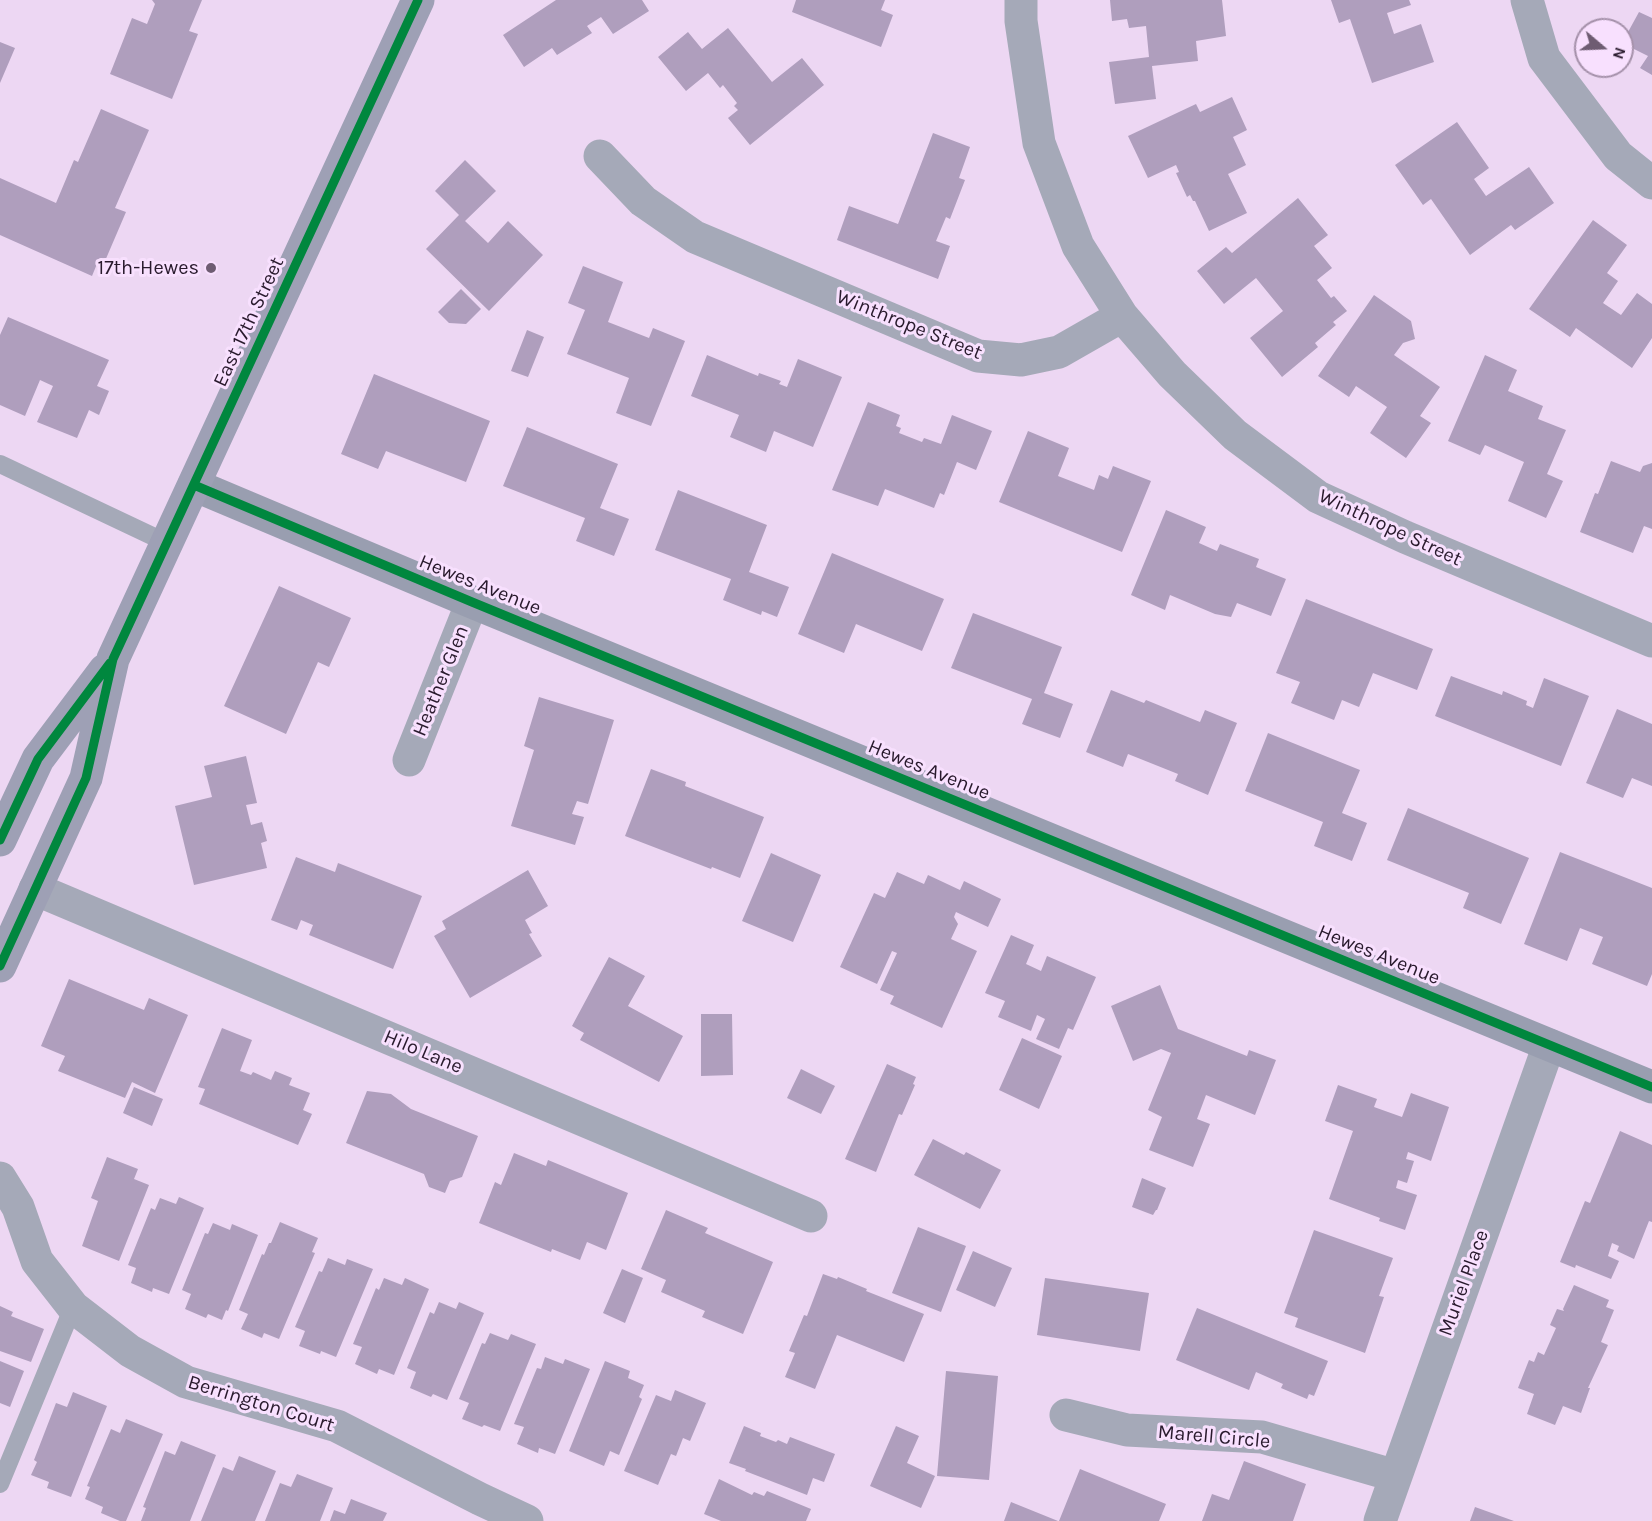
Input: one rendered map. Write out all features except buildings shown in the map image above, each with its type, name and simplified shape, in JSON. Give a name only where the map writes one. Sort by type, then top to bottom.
[{"type":"main road","name":"East 17th Street","points":[[0,966],[86,778],[113,659],[418,0]]},
{"type":"main road","name":"East 17th Street","points":[[4,820],[38,759],[113,659]]},
{"type":"street","points":[[1021,0],[1021,21],[1039,143],[1078,246],[1122,316]]},
{"type":"street","points":[[1527,0],[1544,58],[1618,156],[1652,183]]},
{"type":"street","name":"Winthrope Street","points":[[600,156],[643,201],[695,237],[978,356],[1021,360],[1059,352],[1122,316],[1172,374],[1235,435],[1318,496],[1405,537],[1652,640]]},
{"type":"street","name":"Hewes Avenue","points":[[194,485],[472,602],[1652,1087]]},
{"type":"street","name":"Heather Glen","points":[[409,760],[472,602]]},
{"type":"street","name":"Hilo Lane","points":[[35,889],[811,1216]]},
{"type":"street","name":"Muriel Place","points":[[1380,1521],[1549,1045]]},
{"type":"street","name":"Berrington Court","points":[[0,1178],[18,1207],[37,1261],[73,1306],[130,1351],[186,1382],[337,1426],[527,1521]]},
{"type":"street","name":"Marell Circle","points":[[1066,1415],[1127,1431],[1262,1437],[1396,1476]]},
{"type":"lane","points":[[0,464],[166,543]]},
{"type":"lane","points":[[0,1484],[73,1306]]},
{"type":"cycle path","points":[[0,966],[86,778],[113,659],[418,0]]},
{"type":"cycle path","points":[[194,485],[472,602],[1652,1087]]},
{"type":"cycle path","points":[[0,840],[38,759],[110,663]]},
{"type":"place","name":"17th-Hewes","points":[[211,268]]}]
